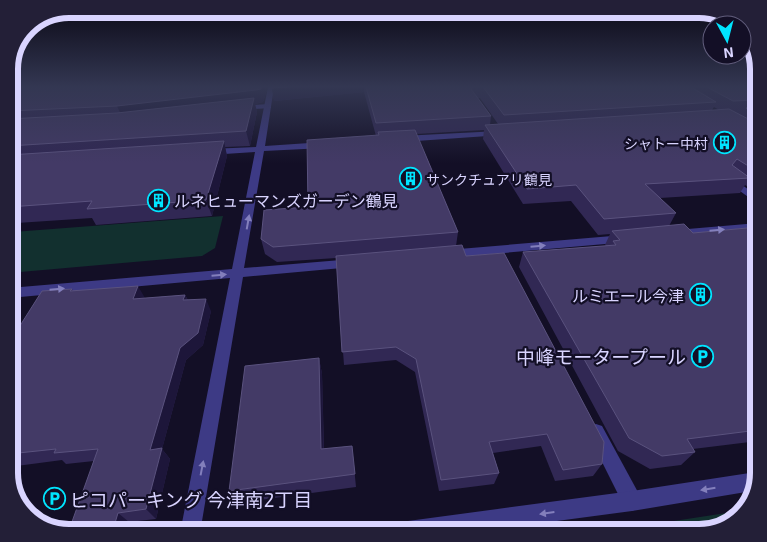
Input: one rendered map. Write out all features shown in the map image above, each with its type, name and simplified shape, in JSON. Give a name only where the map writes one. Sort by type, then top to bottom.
[{"type":"street","points":[[192,524],[267,112]]},
{"type":"street","points":[[492,125],[498,133]]},
{"type":"street","points":[[391,140],[508,132]]},
{"type":"street","points":[[203,153],[333,144]]},
{"type":"street","points":[[729,179],[749,195]]},
{"type":"street","points":[[660,235],[749,227]]},
{"type":"street","points":[[433,256],[640,237]]},
{"type":"street","points":[[502,250],[510,267]]},
{"type":"street","points":[[18,292],[365,262]]},
{"type":"street","points":[[587,414],[632,501]]},
{"type":"street","points":[[460,524],[632,501],[749,482]]},
{"type":"green space","points":[[223,216],[215,248],[202,256],[18,272],[18,232]]},
{"type":"green space","points":[[732,512],[712,523],[654,524]]},
{"type":"building","points":[[251,112],[246,131],[18,145],[18,118],[117,113]]},
{"type":"building","points":[[373,112],[488,112],[491,116],[376,123]]},
{"type":"building","points":[[502,112],[548,112],[504,115]]},
{"type":"building","points":[[679,112],[735,112],[749,119],[749,166],[737,159],[732,165],[749,178],[645,184],[676,213],[604,219],[576,185],[527,189],[485,125]]},
{"type":"building","points":[[415,130],[458,232],[273,247],[261,239],[264,210],[308,207],[307,140],[379,135],[378,132]]},
{"type":"building","points":[[224,141],[206,200],[87,209],[92,201],[18,206],[18,154]]},
{"type":"building","points":[[684,224],[693,233],[749,228],[749,431],[687,439],[695,452],[662,456],[629,438],[523,252],[616,245],[613,241],[620,240],[612,231]]},
{"type":"building","points":[[462,245],[466,256],[504,253],[604,442],[602,464],[563,470],[547,434],[489,442],[499,473],[441,480],[416,359],[396,347],[342,352],[336,256]]},
{"type":"building","points":[[138,286],[133,299],[185,295],[183,300],[206,299],[198,333],[180,348],[150,450],[162,448],[146,509],[118,513],[115,524],[71,524],[98,449],[54,453],[56,449],[18,453],[18,329],[42,291],[72,289],[70,291]]},
{"type":"building","points":[[319,358],[321,449],[352,446],[355,474],[229,491],[245,366]]},
{"type":"place","name":"シャトー中村","points":[[724,143]]},
{"type":"place","name":"サンクチュアリ鶴見","points":[[410,179]]},
{"type":"place","name":"ルネヒューマンズガーデン鶴見","points":[[158,200]]},
{"type":"place","name":"ルミエール今津","points":[[700,295]]},
{"type":"place","name":"中峰モータープール","points":[[702,356]]},
{"type":"place","name":"ピコパーキング 今津南2丁目","points":[[54,499]]}]
